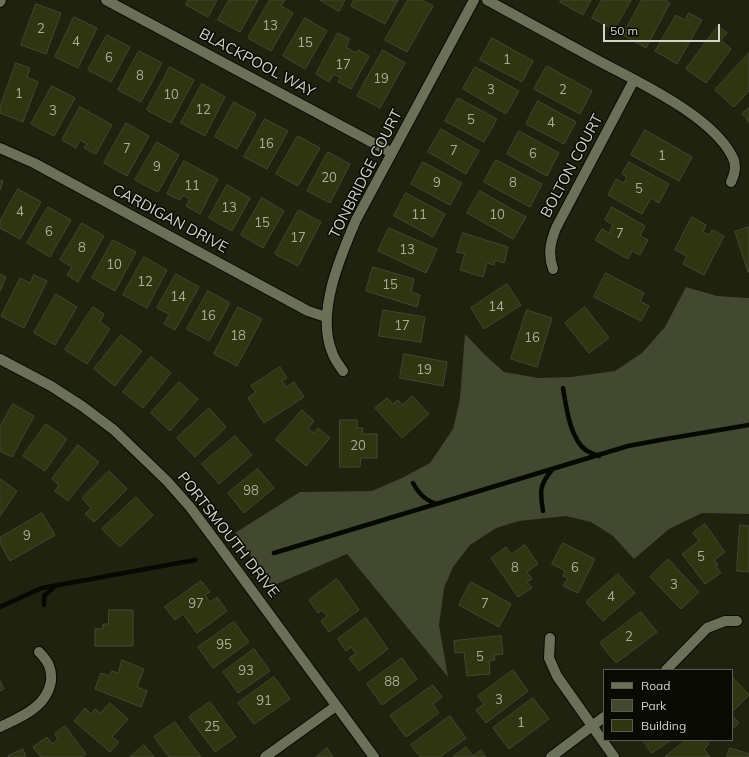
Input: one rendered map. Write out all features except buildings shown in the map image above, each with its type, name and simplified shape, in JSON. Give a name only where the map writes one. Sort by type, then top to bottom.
[{"type":"street","name":"BLACKPOOL WAY","points":[[106,0],[392,153]]},
{"type":"street","name":"TONBRIDGE COURT","points":[[343,370],[331,352],[327,334],[326,317],[332,287],[349,237],[356,220],[474,0]]},
{"type":"street","points":[[486,0],[634,80],[688,112],[714,133],[732,156],[735,174],[731,182]]},
{"type":"street","name":"BOLTON COURT","points":[[553,269],[549,250],[556,228],[634,80]]},
{"type":"street","name":"CARDIGAN DRIVE","points":[[0,148],[34,163],[308,311],[326,317]]},
{"type":"street","name":"PORTSMOUTH DRIVE","points":[[0,358],[51,386],[82,406],[114,430],[167,481],[190,507],[220,546],[374,757]]},
{"type":"street","points":[[667,669],[707,628],[725,621],[737,621]]},
{"type":"street","points":[[550,638],[549,648],[552,667],[614,757]]},
{"type":"street","points":[[0,726],[24,715],[36,707],[45,698],[50,686],[52,674],[50,666],[39,652]]},
{"type":"street","points":[[265,757],[336,706]]},
{"type":"street","points":[[550,757],[603,719]]},
{"type":"green space","points":[[686,287],[717,296],[749,298],[749,514],[702,513],[669,529],[634,559],[613,536],[591,522],[566,516],[519,521],[496,528],[470,545],[453,567],[444,588],[439,625],[448,677],[347,554],[272,586],[235,533],[300,492],[372,491],[402,478],[430,463],[453,429],[460,399],[465,334],[504,372],[538,378],[571,377],[615,371],[642,353],[665,327]]},
{"type":"waterway","points":[[563,388],[570,422],[576,439],[587,451],[599,456]]},
{"type":"waterway","points":[[274,553],[628,446],[749,425]]},
{"type":"waterway","points":[[543,511],[541,499],[542,489],[545,480],[552,470]]},
{"type":"waterway","points":[[413,483],[423,496],[429,501],[437,504]]},
{"type":"waterway","points":[[0,607],[42,588],[195,560]]},
{"type":"waterway","points":[[44,605],[44,596],[54,587]]}]
